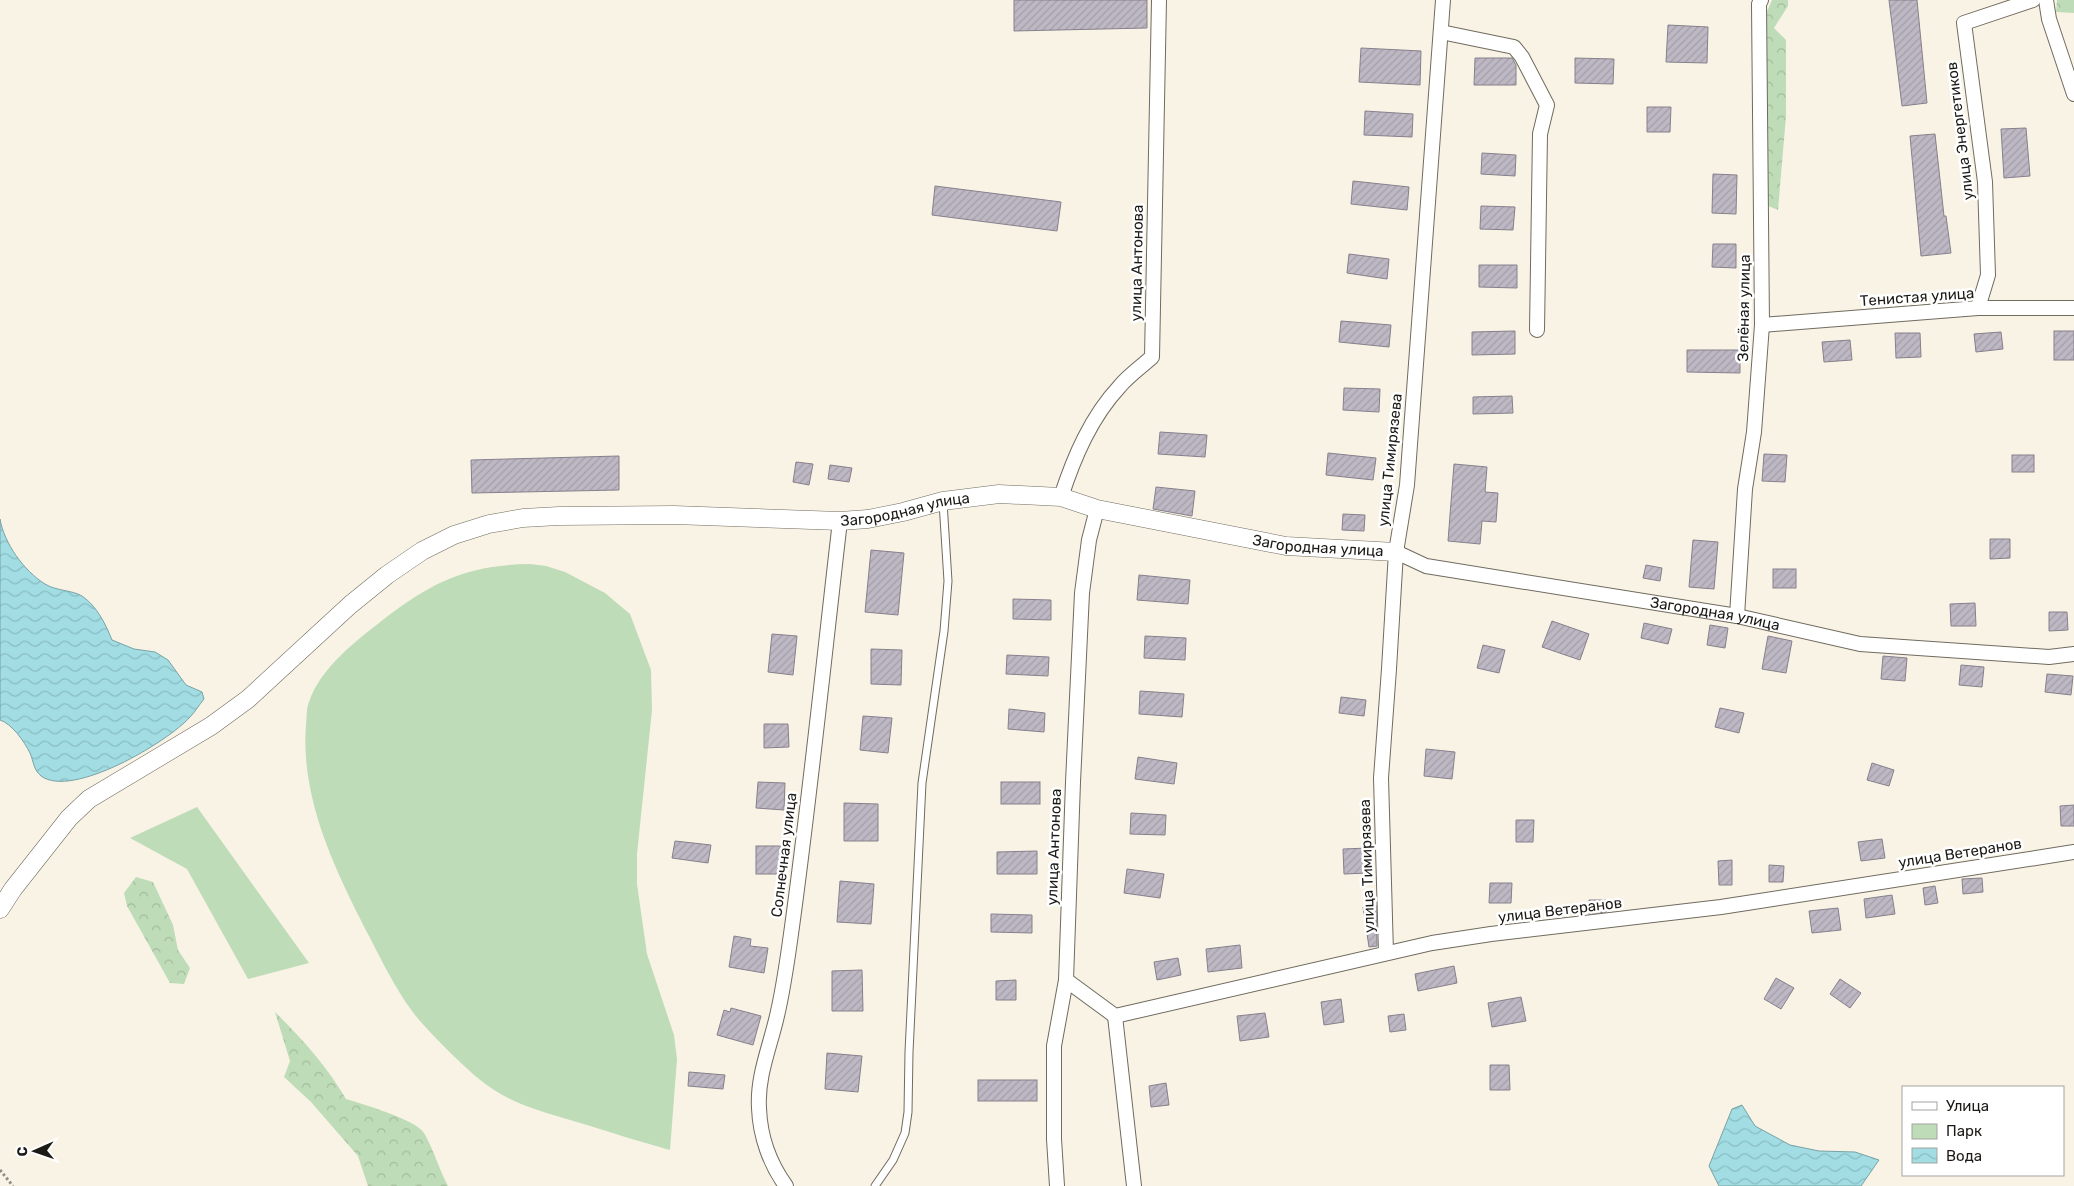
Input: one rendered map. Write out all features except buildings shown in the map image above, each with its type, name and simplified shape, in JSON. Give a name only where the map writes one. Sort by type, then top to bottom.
[{"type":"street","name":"улица Антонова","points":[[1061,497],[1072,463],[1098,415],[1120,385],[1152,357],[1159,0]]},
{"type":"street","name":"улица Тимирязева","points":[[1386,953],[1381,778],[1396,552],[1407,485],[1443,0]]},
{"type":"street","name":"Зелёная улица","points":[[1737,616],[1745,489],[1754,432],[1762,325],[1759,4],[1761,0]]},
{"type":"street","name":"улица Энергетиков","points":[[1978,308],[1988,275],[1984,182],[1964,23],[2033,0]]},
{"type":"street","points":[[2046,0],[2049,19],[2074,94]]},
{"type":"street","points":[[1441,32],[1514,47],[1522,57],[1547,105],[1540,134],[1537,330]]},
{"type":"street","name":"Тенистая улица","points":[[1762,325],[1978,308],[2074,308]]},
{"type":"street","name":"Загородная улица","points":[[0,909],[13,889],[69,818],[89,799],[211,726],[248,699],[350,605],[387,575],[422,551],[454,535],[489,524],[523,518],[674,515],[840,521],[868,519],[943,501],[998,494],[1061,497],[1097,510],[1286,546],[1396,552],[1426,566],[1737,616],[1860,644],[2050,657],[2074,654]]},
{"type":"street","name":"улица Антонова","points":[[1056,1186],[1054,1046],[1066,980],[1082,592],[1089,540],[1097,510]]},
{"type":"street","name":"Солнечная улица","points":[[786,1186],[777,1174],[768,1155],[762,1132],[759,1109],[760,1085],[779,1007],[791,936],[840,521]]},
{"type":"street","name":"улица Ветеранов","points":[[1115,1016],[1386,953],[1491,934],[1720,908],[2074,852]]},
{"type":"street","points":[[1066,980],[1115,1016],[1134,1186]]},
{"type":"lane","points":[[875,1186],[893,1160],[905,1133],[908,1112],[908,1052],[922,783],[944,631],[948,581],[943,501]]},
{"type":"path","points":[[0,1170],[13,1186]]},
{"type":"green space","points":[[1772,0],[1788,0],[1788,6],[1774,28],[1786,40],[1786,116],[1778,210],[1766,205],[1765,16]]},
{"type":"green space","points":[[2057,0],[2074,0],[2074,13],[2056,12]]},
{"type":"green space","points":[[530,564],[546,566],[565,572],[605,593],[630,614],[651,670],[652,710],[637,854],[637,884],[647,954],[674,1035],[677,1059],[670,1150],[531,1108],[517,1102],[491,1088],[453,1056],[412,1011],[389,974],[344,886],[323,834],[315,807],[306,753],[307,711],[315,689],[331,666],[351,646],[384,619],[435,585],[469,572],[508,565]]},
{"type":"green space","points":[[197,807],[309,963],[248,979],[187,869],[130,838]]},
{"type":"green space","points":[[136,877],[153,882],[173,925],[178,950],[190,968],[184,984],[170,983],[127,906],[124,893]]},
{"type":"green space","points":[[275,1012],[314,1053],[346,1099],[400,1117],[424,1133],[448,1186],[368,1186],[358,1156],[311,1102],[284,1077],[290,1061]]},
{"type":"water","points":[[0,519],[10,547],[37,578],[49,586],[82,596],[97,610],[112,640],[134,649],[155,652],[168,660],[186,685],[202,692],[204,699],[179,728],[141,753],[96,774],[74,780],[55,781],[38,773],[30,753],[21,738],[9,725],[0,720]]},
{"type":"water","points":[[1742,1105],[1755,1126],[1790,1145],[1819,1151],[1855,1152],[1879,1160],[1861,1186],[1719,1186],[1709,1166],[1732,1109]]}]
